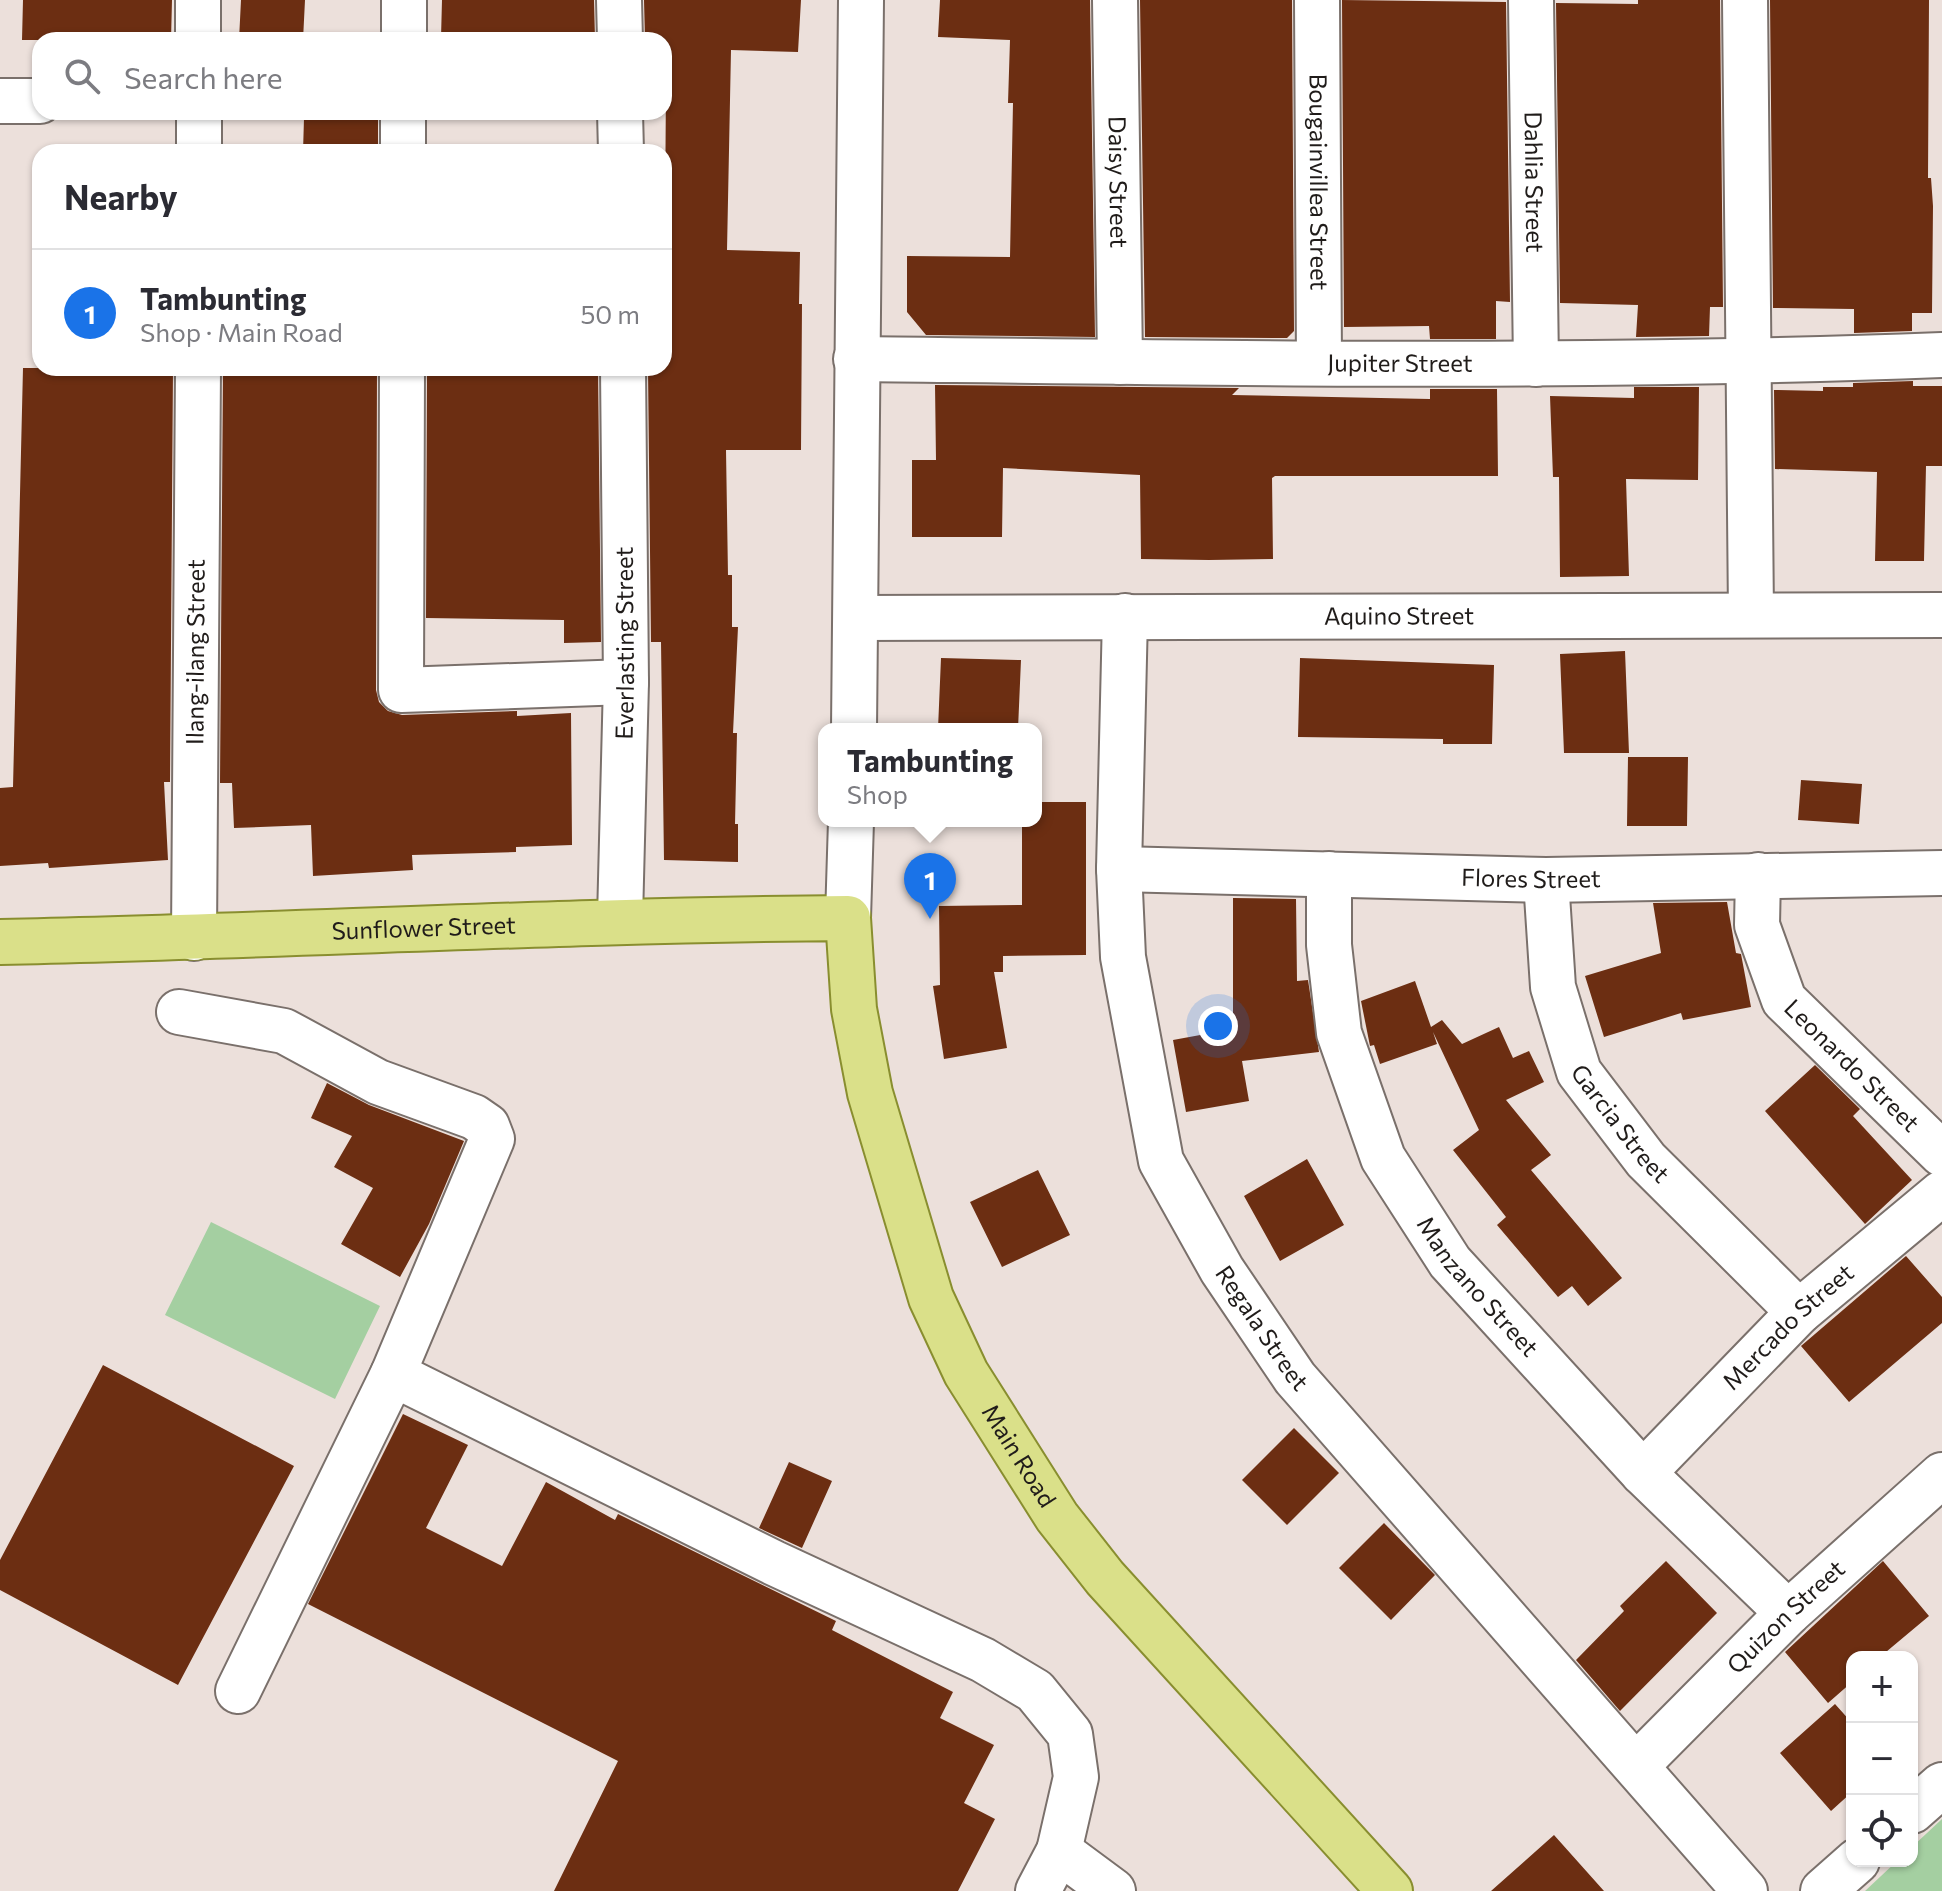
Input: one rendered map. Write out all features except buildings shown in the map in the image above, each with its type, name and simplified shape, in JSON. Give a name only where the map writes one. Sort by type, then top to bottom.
[{"type":"main road","name":"Sunflower Street","points":[[0,942],[509,928],[620,919],[848,918]]},
{"type":"main road","name":"Main Road","points":[[848,918],[854,1009],[870,1093],[931,1298],[966,1373],[1057,1517],[1105,1578],[1390,1891]]},
{"type":"street","points":[[198,0],[198,32]]},
{"type":"street","points":[[404,0],[404,32]]},
{"type":"street","points":[[619,0],[620,32]]},
{"type":"street","points":[[854,723],[861,0]]},
{"type":"street","name":"Daisy Street","points":[[1115,0],[1120,362]]},
{"type":"street","name":"Bougainvillea Street","points":[[1317,0],[1319,363]]},
{"type":"street","name":"Dahlia Street","points":[[1531,0],[1536,364]]},
{"type":"street","points":[[1745,0],[1751,363],[1751,615]]},
{"type":"street","points":[[0,101],[32,101]]},
{"type":"street","points":[[199,120],[199,144]]},
{"type":"street","points":[[403,120],[403,144]]},
{"type":"street","points":[[620,120],[621,144]]},
{"type":"street","name":"Jupiter Street","points":[[856,359],[1536,364],[1751,363],[1942,355]]},
{"type":"street","name":"Ilang-ilang Street","points":[[194,938],[198,376]]},
{"type":"street","points":[[402,376],[401,690],[626,682]]},
{"type":"street","name":"Everlasting Street","points":[[620,919],[626,682],[623,376]]},
{"type":"street","name":"Aquino Street","points":[[857,618],[1942,615]]},
{"type":"street","name":"Regala Street","points":[[1125,616],[1119,869],[1123,957],[1161,1161],[1222,1270],[1295,1378],[1745,1891]]},
{"type":"street","points":[[848,918],[851,827]]},
{"type":"street","name":"Flores Street","points":[[1119,869],[1546,880],[1942,873]]},
{"type":"street","name":"Manzano Street","points":[[1329,874],[1329,945],[1339,1033],[1383,1158],[1450,1262],[1643,1473],[1788,1613]]},
{"type":"street","name":"Leonardo Street","points":[[1758,875],[1757,925],[1784,1000],[1942,1154]]},
{"type":"street","name":"Garcia Street","points":[[1546,880],[1553,987],[1579,1072],[1646,1160],[1799,1312]]},
{"type":"street","points":[[179,1012],[284,1031],[378,1082],[474,1117],[487,1126],[492,1139],[393,1374],[238,1691]]},
{"type":"street","name":"Mercado Street","points":[[1643,1473],[1799,1312],[1942,1193]]},
{"type":"street","points":[[393,1374],[774,1563],[983,1660],[1035,1691],[1070,1734],[1076,1777],[1059,1851],[1038,1891]]},
{"type":"street","name":"Quizon Street","points":[[1637,1765],[1788,1613],[1942,1475]]},
{"type":"street","points":[[1918,1806],[1942,1785]]},
{"type":"street","points":[[1059,1851],[1113,1891]]},
{"type":"street","points":[[1823,1891],[1850,1867]]},
{"type":"green space","points":[[211,1222],[380,1306],[335,1399],[165,1315]]},
{"type":"green space","points":[[1942,1819],[1942,1891],[1865,1891],[1891,1867],[1918,1867],[1918,1841]]},
{"type":"place","name":"Tambunting","points":[[930,919]]}]
